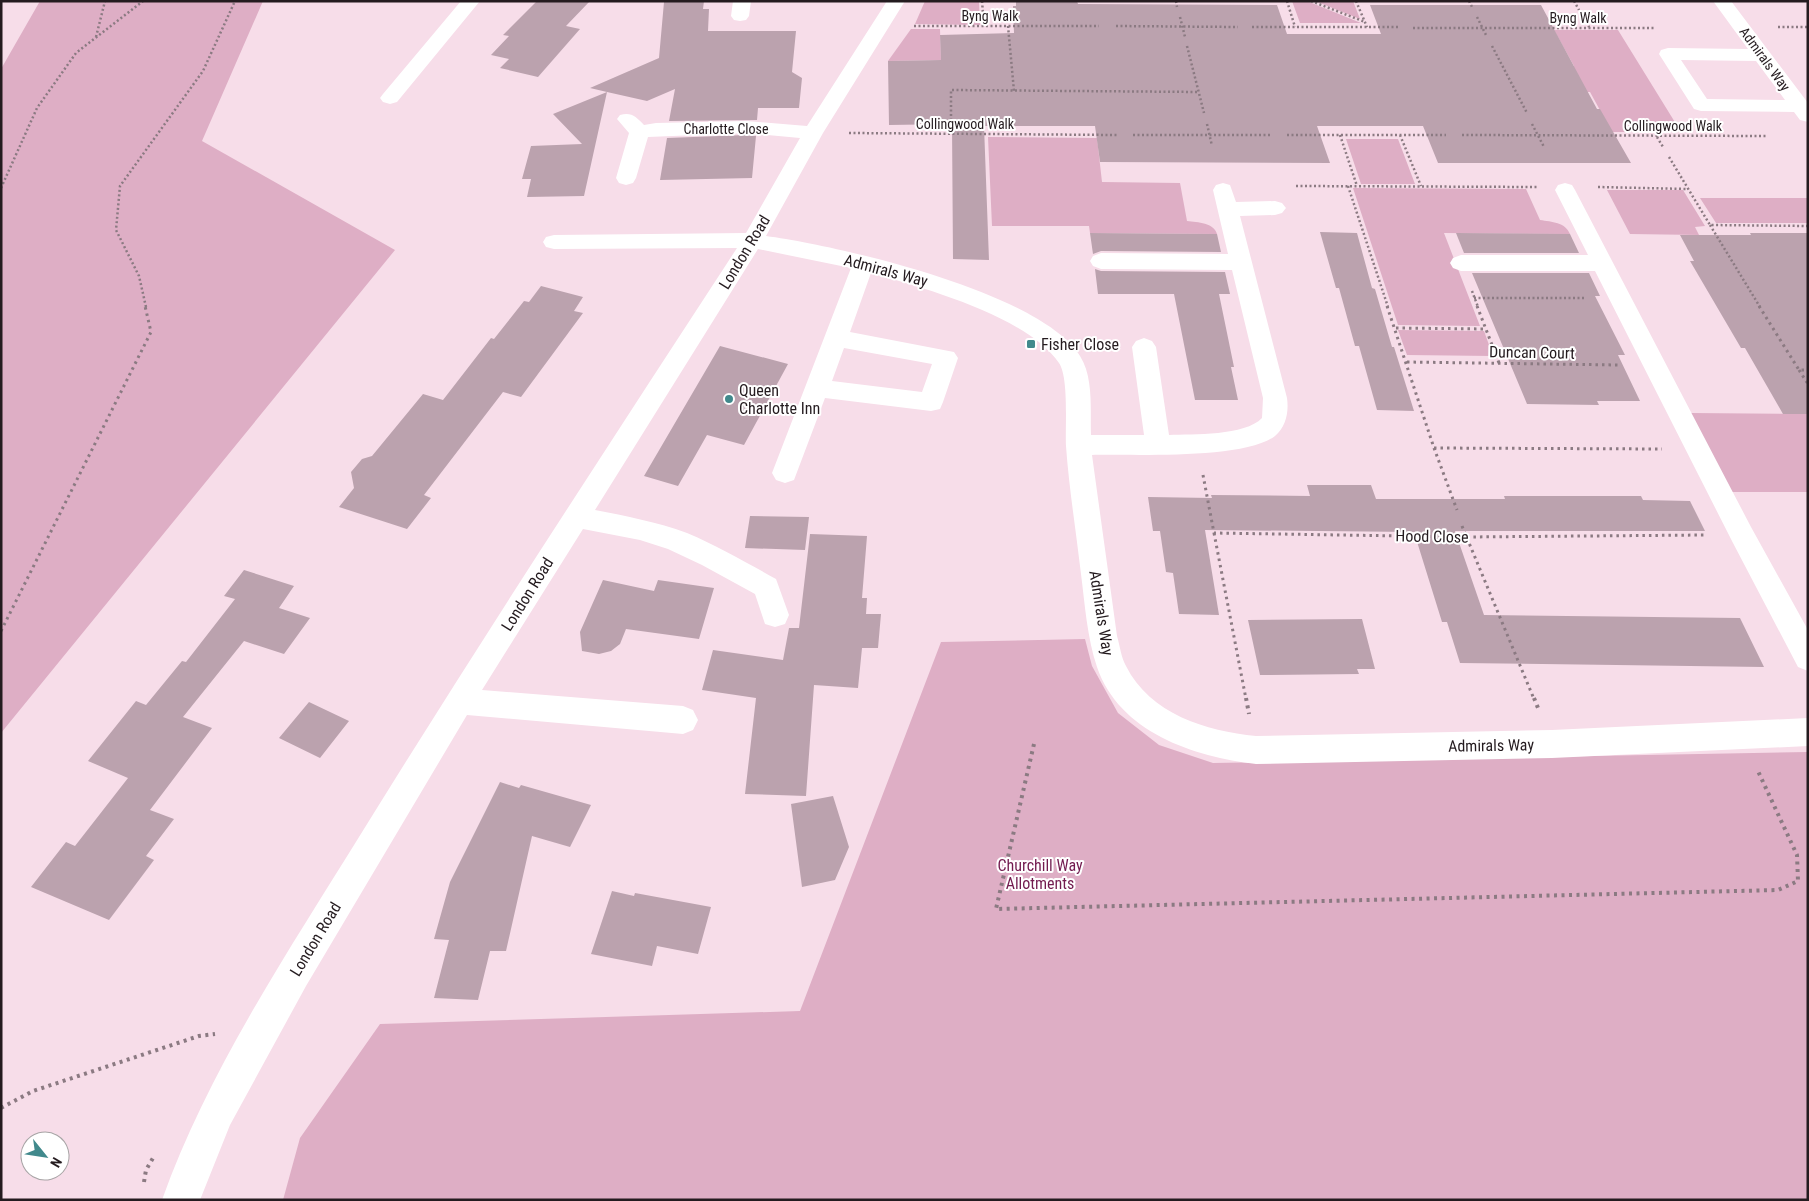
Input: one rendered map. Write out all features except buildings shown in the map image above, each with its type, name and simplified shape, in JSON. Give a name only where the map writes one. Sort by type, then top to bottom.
[{"type":"street","points":[[390,98],[471,1]]},
{"type":"street","name":"London Road","points":[[181,1200],[189,1176],[217,1112],[294,974],[459,701],[752,241],[813,133],[896,1]]},
{"type":"street","name":"Admirals Way","points":[[1722,1],[1804,111]]},
{"type":"street","points":[[1763,55],[1668,54],[1701,105],[1804,111]]},
{"type":"street","name":"Charlotte Close","points":[[626,178],[633,126],[656,129],[746,127],[813,133]]},
{"type":"street","points":[[1555,188],[1603,263],[1742,535],[1808,658]]},
{"type":"street","points":[[1079,445],[1197,444],[1238,441],[1251,438],[1263,432],[1274,421],[1277,412],[1225,200],[1275,208]]},
{"type":"street","name":"Admirals Way","points":[[554,242],[752,241],[864,263],[933,282],[971,297],[1041,329],[1061,344],[1072,362],[1076,390],[1079,445],[1103,636],[1113,670],[1131,697],[1143,708],[1180,732],[1222,747],[1256,750],[1552,744],[1808,732]]},
{"type":"street","points":[[1101,261],[1241,262]]},
{"type":"street","points":[[785,473],[864,263]]},
{"type":"street","points":[[1461,263],[1603,263]]},
{"type":"street","points":[[817,388],[931,402],[946,358],[836,338]]},
{"type":"street","points":[[1144,346],[1158,444]]},
{"type":"street","points":[[576,518],[649,532],[678,541],[714,558],[766,587],[775,615]]},
{"type":"street","points":[[459,701],[683,720]]},
{"type":"path","points":[[96,38],[105,1]]},
{"type":"path","points":[[1,188],[37,108],[76,53],[143,1]]},
{"type":"path","points":[[1,631],[151,332],[139,276],[116,230],[120,186],[203,71],[235,1]]},
{"type":"path","points":[[982,1],[984,26]]},
{"type":"path","points":[[1176,1],[1177,7]]},
{"type":"path","points":[[1287,1],[1295,27]]},
{"type":"path","points":[[1311,1],[1365,22]]},
{"type":"path","points":[[1356,1],[1366,27]]},
{"type":"path","points":[[1469,1],[1473,9]]},
{"type":"path","points":[[1574,1],[1579,10]]},
{"type":"path","points":[[1180,17],[1185,37]]},
{"type":"path","points":[[1477,17],[1487,37]]},
{"type":"path","points":[[1584,18],[1590,28]]},
{"type":"path","name":"Byng Walk","points":[[881,26],[1098,26]]},
{"type":"path","points":[[1008,26],[1014,91]]},
{"type":"path","points":[[1116,26],[1238,27]]},
{"type":"path","points":[[1252,27],[1398,27]]},
{"type":"path","name":"Byng Walk","points":[[1413,28],[1657,28]]},
{"type":"path","points":[[1188,46],[1204,112]]},
{"type":"path","points":[[1492,46],[1527,113]]},
{"type":"path","points":[[951,134],[951,90],[1199,92]]},
{"type":"path","points":[[1206,124],[1212,146]]},
{"type":"path","points":[[1532,124],[1544,147]]},
{"type":"path","name":"Collingwood Walk","points":[[813,133],[1118,135]]},
{"type":"path","points":[[1340,134],[1357,186]]},
{"type":"path","points":[[1133,135],[1270,135]]},
{"type":"path","points":[[1287,135],[1446,135]]},
{"type":"path","points":[[1400,135],[1421,186]]},
{"type":"path","name":"Collingwood Walk","points":[[1462,135],[1770,136]]},
{"type":"path","points":[[1656,136],[1663,147]]},
{"type":"path","points":[[1669,157],[1808,384]]},
{"type":"path","points":[[1290,186],[1555,188]]},
{"type":"path","points":[[1348,186],[1434,448],[1457,510]]},
{"type":"path","points":[[1592,187],[1688,189]]},
{"type":"path","points":[[1710,225],[1808,226]]},
{"type":"path","points":[[1461,263],[1499,363]]},
{"type":"path","points":[[1474,298],[1622,299]]},
{"type":"path","points":[[1396,328],[1486,329]]},
{"type":"path","name":"Duncan Court","points":[[1407,362],[1656,365]]},
{"type":"path","points":[[1799,370],[1808,370]]},
{"type":"path","points":[[1197,444],[1256,750]]},
{"type":"path","points":[[1434,448],[1670,449]]},
{"type":"path","points":[[1462,526],[1552,744]]},
{"type":"path","name":"Hood Close","points":[[1214,533],[1466,537],[1742,535]]},
{"type":"path","points":[[1034,744],[996,909],[1778,890],[1798,881],[1797,855],[1741,734]]},
{"type":"path","points":[[1,1108],[33,1091],[199,1036],[217,1033]]},
{"type":"green space","points":[[40,1],[263,1],[202,141],[395,250],[1,733],[1,69]]},
{"type":"green space","points":[[925,1],[979,1],[980,25],[915,24]]},
{"type":"green space","points":[[1292,1],[1307,1],[1361,23],[1300,23]]},
{"type":"green space","points":[[1315,1],[1353,1],[1360,19]]},
{"type":"green space","points":[[911,29],[940,29],[941,60],[888,61]]},
{"type":"green space","points":[[1554,30],[1618,30],[1681,132],[1612,132],[1590,92],[1522,92],[1574,66]]},
{"type":"green space","points":[[988,137],[1097,138],[1102,182],[1180,183],[1187,221],[1209,225],[1213,227],[1217,234],[1090,233],[1089,226],[992,226]]},
{"type":"green space","points":[[1346,139],[1398,139],[1415,184],[1361,184]]},
{"type":"green space","points":[[1353,188],[1526,189],[1540,220],[1561,225],[1570,234],[1444,233],[1480,326],[1398,325]]},
{"type":"green space","points":[[1607,190],[1683,190],[1705,226],[1695,227],[1699,235],[1630,234]]},
{"type":"green space","points":[[1700,198],[1808,198],[1808,223],[1716,223]]},
{"type":"green space","points":[[1398,330],[1484,331],[1493,356],[1407,355]]},
{"type":"green space","points":[[1690,413],[1808,414],[1808,492],[1730,492]]},
{"type":"green space","name":"Churchill Way Allotments","points":[[1085,639],[1092,666],[1118,713],[1159,745],[1213,763],[1808,752],[1808,1200],[283,1200],[300,1138],[380,1024],[800,1011],[941,642]]},
{"type":"place","name":"Fisher Close","points":[[1031,344]]},
{"type":"place","name":"Queen Charlotte Inn","points":[[729,399]]}]
